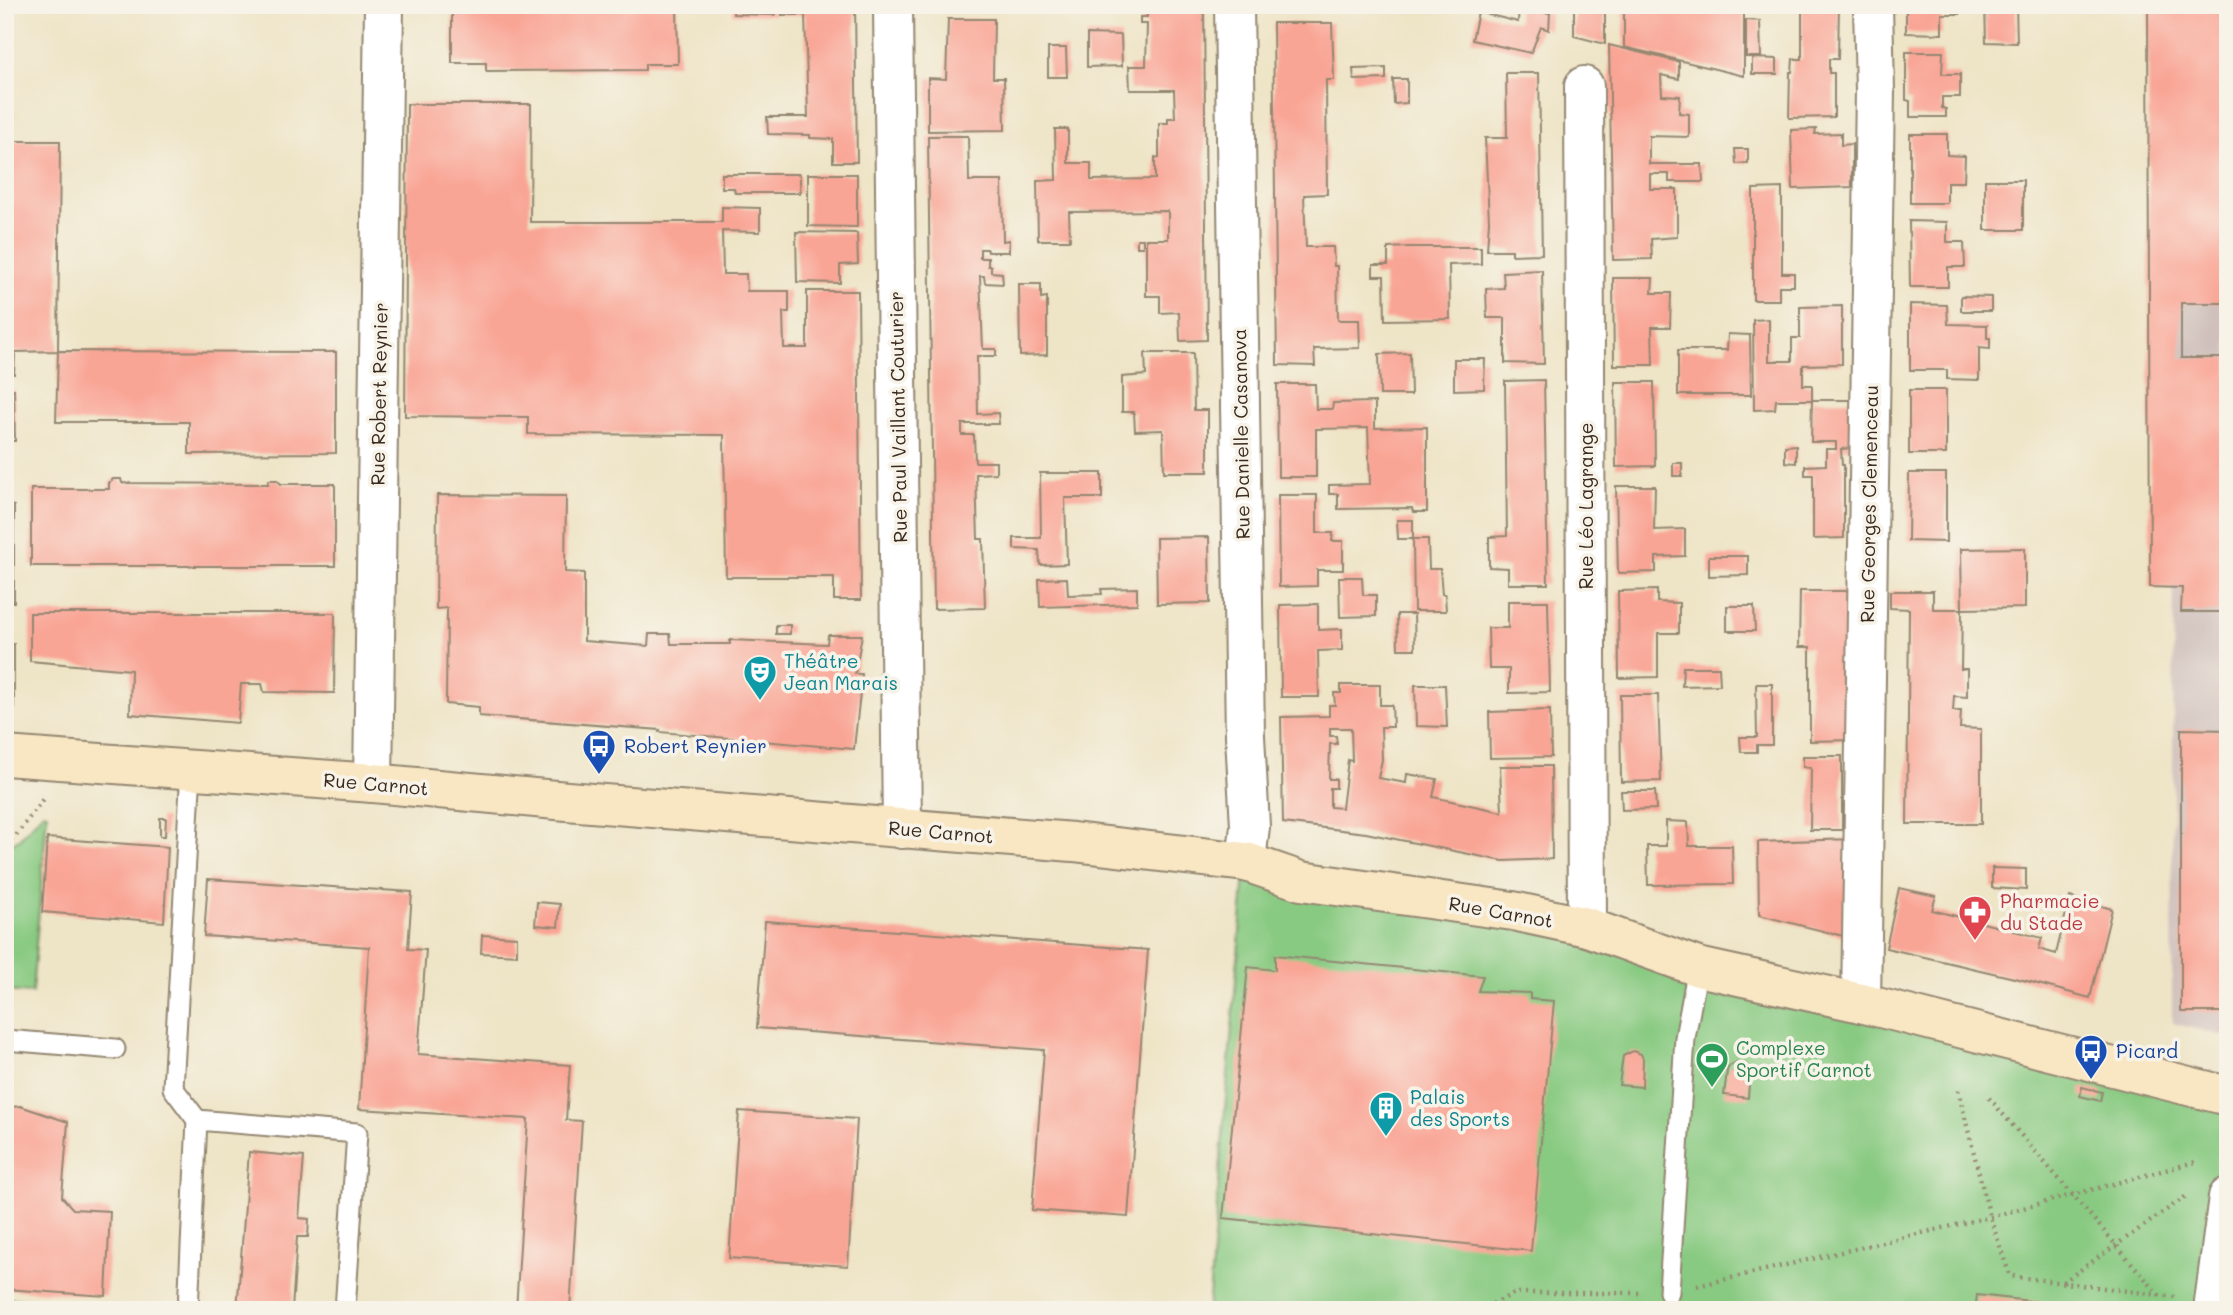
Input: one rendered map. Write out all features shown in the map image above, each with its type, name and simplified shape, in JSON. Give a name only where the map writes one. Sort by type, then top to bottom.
[{"type":"main road","name":"Rue Carnot","points":[[5,756],[373,783],[1073,842],[1246,862],[1301,881],[1513,911],[1587,927],[1698,967],[1861,1003],[2228,1097]]},
{"type":"street","name":"Rue Robert Reynier","points":[[373,783],[384,5]]},
{"type":"street","name":"Rue Paul Vaillant Couturier","points":[[893,5],[902,829]]},
{"type":"street","name":"Rue Danielle Casanova","points":[[1234,5],[1245,736],[1250,826],[1246,862]]},
{"type":"street","name":"Rue Georges Clemenceau","points":[[1861,1003],[1875,91],[1873,5]]},
{"type":"street","name":"Rue Léo Lagrange","points":[[1584,86],[1587,927]]},
{"type":"street","points":[[2210,1195],[2214,1306]]},
{"type":"lane","points":[[188,1310],[197,1120],[173,1088],[191,770]]},
{"type":"lane","points":[[1669,1292],[1685,1038],[1698,967]]},
{"type":"lane","points":[[5,1040],[115,1049]]},
{"type":"lane","points":[[197,1120],[357,1133],[345,1310]]},
{"type":"path","points":[[5,843],[15,837],[43,801],[60,760]]},
{"type":"path","points":[[1958,1090],[1990,1217],[2010,1276],[2214,1306]]},
{"type":"path","points":[[1989,1098],[2160,1296]]},
{"type":"path","points":[[1480,1310],[1515,1293],[1669,1292],[1990,1217],[2195,1162]]},
{"type":"path","points":[[2062,1282],[2116,1245],[2210,1195]]},
{"type":"shaded area","points":[[2176,5],[2228,5],[2228,1037],[2172,1023]]},
{"type":"green space","points":[[43,812],[47,813],[32,993],[5,991],[5,847],[19,839]]},
{"type":"green space","name":"Complexe Sportif Carnot","points":[[1246,862],[1513,911],[2228,1096],[2228,1197],[2213,1310],[1208,1310]]},
{"type":"green space","points":[[5,1298],[119,1307],[119,1310],[5,1310]]},
{"type":"building","points":[[452,5],[677,5],[678,64],[645,64],[645,70],[486,71],[486,63],[452,63]]},
{"type":"building","points":[[733,5],[775,5],[775,15],[733,14]]},
{"type":"building","points":[[782,5],[855,5],[857,162],[833,162],[833,139],[810,138],[810,135],[768,134],[767,117],[808,117],[805,15],[782,15]]},
{"type":"building","points":[[1146,5],[1204,5],[1207,340],[1180,341],[1179,312],[1160,313],[1160,296],[1146,296],[1146,239],[1168,239],[1168,211],[1069,212],[1070,240],[1038,240],[1037,181],[1056,180],[1055,129],[1068,129],[1068,163],[1091,163],[1091,180],[1155,179],[1155,157],[1159,158],[1159,123],[1168,123],[1168,118],[1175,118],[1174,90],[1130,90],[1129,66],[1146,66],[1147,24],[1140,24],[1140,17],[1147,17]]},
{"type":"building","points":[[1519,5],[1541,5],[1541,12],[1550,13],[1549,30],[1541,27],[1531,53],[1472,40],[1478,12],[1518,22]]},
{"type":"building","points":[[1574,5],[1605,5],[1605,44],[1574,36]]},
{"type":"building","points":[[1624,5],[1664,5],[1685,10],[1686,5],[1744,5],[1744,76],[1624,47]]},
{"type":"building","points":[[1802,5],[1839,5],[1838,59],[1829,59],[1829,73],[1834,73],[1834,117],[1789,118],[1790,72],[1793,59],[1802,59]]},
{"type":"building","points":[[1906,5],[1960,5],[1960,14],[1942,14],[1942,34],[1906,33]]},
{"type":"building","points":[[1985,5],[2016,5],[2017,43],[1986,42]]},
{"type":"building","points":[[2148,5],[2228,5],[2228,303],[2181,303],[2181,358],[2228,358],[2228,612],[2181,612],[2182,588],[2150,587]]},
{"type":"building","points":[[948,19],[994,19],[993,78],[1004,78],[1005,130],[928,131],[928,78],[946,79]]},
{"type":"building","points":[[1746,20],[1760,21],[1761,57],[1746,57]]},
{"type":"building","points":[[1273,23],[1332,23],[1334,80],[1326,80],[1327,194],[1304,195],[1306,247],[1333,247],[1334,266],[1337,266],[1338,320],[1359,320],[1360,348],[1314,349],[1315,366],[1277,365]]},
{"type":"building","points":[[1087,34],[1121,35],[1122,66],[1087,67]]},
{"type":"building","points":[[1609,45],[1679,62],[1679,79],[1661,75],[1662,95],[1680,96],[1679,113],[1689,114],[1689,137],[1649,136],[1649,164],[1702,164],[1703,182],[1669,182],[1669,174],[1650,174],[1650,189],[1677,189],[1677,237],[1651,239],[1652,259],[1613,260]]},
{"type":"building","points":[[1048,48],[1066,48],[1067,77],[1048,77]]},
{"type":"building","points":[[1906,52],[1943,52],[1942,74],[1960,74],[1960,97],[1942,97],[1942,108],[1946,109],[1946,117],[1910,117],[1910,101],[1906,100]]},
{"type":"building","points":[[1752,58],[1777,59],[1777,74],[1752,74]]},
{"type":"building","points":[[1386,68],[1386,79],[1354,80],[1353,69]]},
{"type":"building","points":[[1506,73],[1539,73],[1542,254],[1512,255],[1512,250],[1487,250],[1489,221],[1485,138],[1507,138]]},
{"type":"building","points":[[1393,79],[1407,79],[1407,103],[1394,104]]},
{"type":"building","points":[[407,104],[531,104],[530,222],[722,222],[722,207],[760,208],[760,232],[722,231],[723,274],[746,274],[747,291],[789,291],[789,312],[783,312],[784,348],[807,348],[807,291],[858,291],[861,600],[834,600],[834,577],[726,577],[724,435],[528,434],[528,417],[405,416]]},
{"type":"building","points":[[1816,129],[1815,134],[1841,133],[1841,145],[1852,144],[1852,187],[1793,189],[1791,130]]},
{"type":"building","points":[[1910,134],[1947,134],[1947,155],[1965,156],[1964,182],[1947,182],[1947,203],[1910,203]]},
{"type":"building","points":[[928,136],[968,136],[969,181],[1002,181],[1003,241],[1009,240],[1009,252],[988,252],[987,249],[980,249],[980,258],[988,258],[991,272],[1002,273],[1003,284],[985,283],[984,276],[980,276],[983,349],[996,349],[996,356],[977,356],[978,414],[998,413],[999,424],[962,424],[962,435],[974,435],[975,462],[996,462],[996,473],[976,474],[978,539],[983,539],[985,608],[934,609]]},
{"type":"building","points":[[5,141],[60,141],[58,351],[15,352],[14,374],[5,374]]},
{"type":"building","points":[[1735,149],[1748,149],[1748,163],[1736,164]]},
{"type":"building","points":[[722,174],[800,174],[800,193],[735,193],[734,188],[722,188]]},
{"type":"building","points":[[808,174],[857,174],[857,227],[808,226]]},
{"type":"building","points":[[1985,180],[2023,180],[2023,230],[1985,230]]},
{"type":"building","points":[[1782,188],[1782,273],[1794,273],[1794,286],[1779,286],[1779,300],[1753,300],[1753,189]]},
{"type":"building","points":[[1909,221],[1947,222],[1947,242],[1964,242],[1965,267],[1948,267],[1948,287],[1910,287]]},
{"type":"building","points":[[796,232],[857,233],[858,264],[840,265],[840,283],[797,282]]},
{"type":"building","points":[[1137,239],[1143,239],[1143,247],[1137,247]]},
{"type":"building","points":[[1481,247],[1481,264],[1449,265],[1450,319],[1385,320],[1384,276],[1373,276],[1373,265],[1388,265],[1388,248]]},
{"type":"building","points":[[1542,270],[1544,364],[1505,363],[1505,318],[1487,318],[1486,289],[1504,288],[1503,272]]},
{"type":"building","points":[[1613,278],[1653,278],[1652,293],[1671,293],[1670,327],[1652,327],[1653,365],[1614,365]]},
{"type":"building","points":[[1019,284],[1041,284],[1041,298],[1047,297],[1047,355],[1020,356]]},
{"type":"building","points":[[1961,296],[1991,297],[1991,311],[1961,311]]},
{"type":"building","points":[[1910,304],[1947,305],[1948,324],[1987,325],[1990,349],[1979,348],[1979,380],[1947,379],[1947,370],[1910,370]]},
{"type":"building","points":[[1842,306],[1842,364],[1803,365],[1803,385],[1812,385],[1812,400],[1776,400],[1775,409],[1754,410],[1753,320],[1769,319],[1769,361],[1792,361],[1792,338],[1800,338],[1800,307]]},
{"type":"building","points":[[1728,334],[1750,335],[1751,395],[1678,395],[1678,350],[1727,350]]},
{"type":"building","points":[[58,351],[336,352],[336,453],[189,454],[189,422],[56,422]]},
{"type":"building","points":[[1145,353],[1193,353],[1194,410],[1208,410],[1208,472],[1164,472],[1163,430],[1135,431],[1134,412],[1122,412],[1122,377],[1146,375]]},
{"type":"building","points":[[1410,353],[1411,395],[1380,395],[1379,354]]},
{"type":"building","points":[[1454,359],[1485,359],[1484,389],[1454,390]]},
{"type":"building","points":[[1544,380],[1548,584],[1508,584],[1508,568],[1489,567],[1489,537],[1507,536],[1505,381]]},
{"type":"building","points":[[1615,382],[1654,382],[1655,466],[1616,467]]},
{"type":"building","points":[[1277,384],[1315,384],[1316,409],[1332,409],[1333,403],[1375,402],[1375,428],[1427,427],[1427,512],[1413,512],[1412,508],[1338,509],[1338,494],[1329,494],[1329,485],[1370,484],[1368,428],[1316,429],[1316,477],[1278,477]]},
{"type":"building","points":[[5,389],[14,389],[15,441],[5,441]]},
{"type":"building","points":[[1909,390],[1946,390],[1946,454],[1909,454]]},
{"type":"building","points":[[1812,400],[1853,400],[1853,448],[1841,449],[1844,465],[1844,538],[1813,539],[1813,475],[1805,475],[1805,466],[1826,465],[1826,449],[1836,449],[1836,442],[1811,442]]},
{"type":"building","points":[[1796,445],[1796,463],[1785,462],[1785,446]]},
{"type":"building","points":[[1673,463],[1682,463],[1682,476],[1673,476]]},
{"type":"building","points":[[1040,473],[1102,473],[1102,498],[1065,498],[1067,564],[1040,565],[1039,550],[1014,549],[1014,538],[1041,538]]},
{"type":"building","points":[[1909,473],[1946,473],[1946,542],[1908,541]]},
{"type":"building","points":[[113,479],[121,479],[122,483],[268,484],[268,480],[277,480],[281,484],[335,484],[335,566],[31,566],[31,489],[109,489],[109,483]]},
{"type":"building","points":[[1616,486],[1655,486],[1654,530],[1685,529],[1685,556],[1656,557],[1656,572],[1618,573]]},
{"type":"building","points":[[437,495],[566,496],[565,572],[584,573],[584,641],[648,646],[649,634],[670,634],[671,644],[730,644],[730,640],[827,644],[828,635],[862,635],[855,674],[862,674],[854,749],[479,716],[479,707],[446,704],[447,608],[436,609]]},
{"type":"building","points":[[1278,495],[1317,495],[1317,533],[1333,533],[1332,541],[1343,541],[1343,570],[1317,570],[1317,586],[1279,587]]},
{"type":"building","points":[[5,505],[14,506],[14,602],[5,602]]},
{"type":"building","points":[[1397,520],[1413,520],[1413,539],[1398,539]]},
{"type":"building","points":[[1209,537],[1210,603],[1157,604],[1156,538]]},
{"type":"building","points":[[1413,539],[1428,539],[1429,569],[1440,569],[1446,611],[1414,611]]},
{"type":"building","points":[[2025,548],[2025,608],[1962,609],[1961,549]]},
{"type":"building","points":[[1709,556],[1748,556],[1748,575],[1709,576]]},
{"type":"building","points":[[1339,577],[1362,577],[1363,595],[1376,595],[1376,616],[1340,617]]},
{"type":"building","points":[[1067,578],[1068,595],[1102,594],[1101,589],[1137,588],[1137,604],[1040,607],[1039,579]]},
{"type":"building","points":[[1657,590],[1657,602],[1679,603],[1679,633],[1658,633],[1658,677],[1619,678],[1618,591]]},
{"type":"building","points":[[1800,591],[1853,591],[1854,740],[1810,741],[1810,647],[1799,647]]},
{"type":"building","points":[[1890,591],[1933,591],[1933,609],[1962,609],[1961,669],[1967,669],[1967,697],[1954,696],[1953,711],[1961,711],[1960,728],[1981,729],[1981,824],[1907,824],[1909,609],[1890,608]]},
{"type":"building","points":[[1508,601],[1548,601],[1550,692],[1509,693],[1509,669],[1489,669],[1488,628],[1508,628]]},
{"type":"building","points":[[1318,604],[1318,630],[1342,629],[1342,650],[1318,651],[1319,697],[1281,697],[1280,605]]},
{"type":"building","points":[[1727,606],[1754,606],[1755,631],[1727,631]]},
{"type":"building","points":[[30,613],[335,613],[334,693],[264,692],[262,684],[241,684],[238,723],[130,714],[131,670],[30,661]]},
{"type":"building","points":[[1397,614],[1414,614],[1415,649],[1398,649]]},
{"type":"building","points":[[776,625],[790,625],[790,634],[776,634]]},
{"type":"building","points":[[5,644],[14,644],[14,710],[5,709]]},
{"type":"building","points":[[1683,667],[1719,667],[1720,685],[1682,686]]},
{"type":"building","points":[[1756,684],[1772,684],[1772,745],[1757,745],[1757,752],[1741,752],[1740,737],[1757,737]]},
{"type":"building","points":[[1341,685],[1380,685],[1380,705],[1392,705],[1393,727],[1381,727],[1382,760],[1378,778],[1406,783],[1407,774],[1437,779],[1433,797],[1502,812],[1500,766],[1551,766],[1552,859],[1503,861],[1366,833],[1283,823],[1281,717],[1329,716],[1329,705],[1335,705],[1334,693],[1341,693]],"holes":[[[1330,728],[1351,728],[1352,761],[1348,760],[1342,808],[1330,807],[1330,788],[1336,788],[1336,779],[1329,779],[1330,744],[1337,744],[1336,736],[1330,736]]]},
{"type":"building","points":[[1415,685],[1445,685],[1447,727],[1416,726]]},
{"type":"building","points":[[1620,695],[1658,695],[1661,781],[1621,782]]},
{"type":"building","points":[[1550,710],[1551,757],[1490,758],[1489,712]]},
{"type":"building","points":[[2181,729],[2228,730],[2228,1012],[2181,1012]]},
{"type":"building","points":[[1803,756],[1842,756],[1842,830],[1810,830],[1811,768],[1803,767]]},
{"type":"building","points":[[1621,791],[1655,791],[1656,809],[1622,810]]},
{"type":"building","points":[[160,818],[166,818],[165,836],[160,836]]},
{"type":"building","points":[[1666,821],[1688,822],[1689,846],[1732,846],[1733,884],[1648,885],[1647,846],[1666,846]]},
{"type":"building","points":[[47,838],[168,847],[164,922],[42,912]]},
{"type":"building","points":[[1854,839],[1843,936],[1759,915],[1758,842]]},
{"type":"building","points":[[1992,868],[2026,869],[2026,890],[1992,888]]},
{"type":"building","points":[[208,879],[412,892],[408,949],[426,950],[418,1054],[570,1065],[566,1120],[582,1121],[570,1310],[516,1310],[528,1119],[359,1109],[369,947],[204,936]]},
{"type":"building","points":[[1899,888],[1936,896],[1932,910],[2042,938],[2039,949],[2056,954],[2070,897],[2112,909],[2090,998],[1886,948]]},
{"type":"building","points":[[537,902],[560,904],[558,927],[535,925]]},
{"type":"building","points":[[765,921],[1148,950],[1128,1217],[1032,1210],[1044,1050],[757,1028]]},
{"type":"building","points":[[482,935],[517,937],[517,955],[481,953]]},
{"type":"building","name":"Palais des Sports","points":[[1275,955],[1483,976],[1478,991],[1530,993],[1530,999],[1554,1001],[1531,1251],[1223,1218],[1248,967],[1275,970]]},
{"type":"building","points":[[1633,1051],[1641,1054],[1643,1059],[1642,1087],[1619,1085],[1623,1056]]},
{"type":"building","points":[[1737,1062],[1746,1064],[1750,1069],[1748,1098],[1724,1095],[1727,1071],[1729,1066]]},
{"type":"building","points":[[2082,1087],[2102,1092],[2100,1101],[2080,1096]]},
{"type":"building","points":[[20,1106],[68,1122],[62,1197],[73,1209],[110,1211],[106,1296],[5,1289],[5,1108]]},
{"type":"building","points":[[739,1111],[857,1119],[848,1266],[729,1258]]},
{"type":"building","points":[[249,1152],[304,1157],[299,1218],[309,1219],[308,1237],[297,1237],[292,1310],[237,1310]]},
{"type":"building","points":[[1977,1295],[2092,1308],[2092,1310],[1975,1310]]},
{"type":"place","name":"Théâtre Jean Marais","points":[[760,702]]},
{"type":"place","name":"Robert Reynier","points":[[599,776]]},
{"type":"place","name":"Pharmacie du Stade","points":[[1975,942]]},
{"type":"place","name":"Picard","points":[[2091,1081]]},
{"type":"place","name":"Complexe Sportif Carnot","points":[[1712,1089]]},
{"type":"place","name":"Palais des Sports","points":[[1386,1138]]}]
